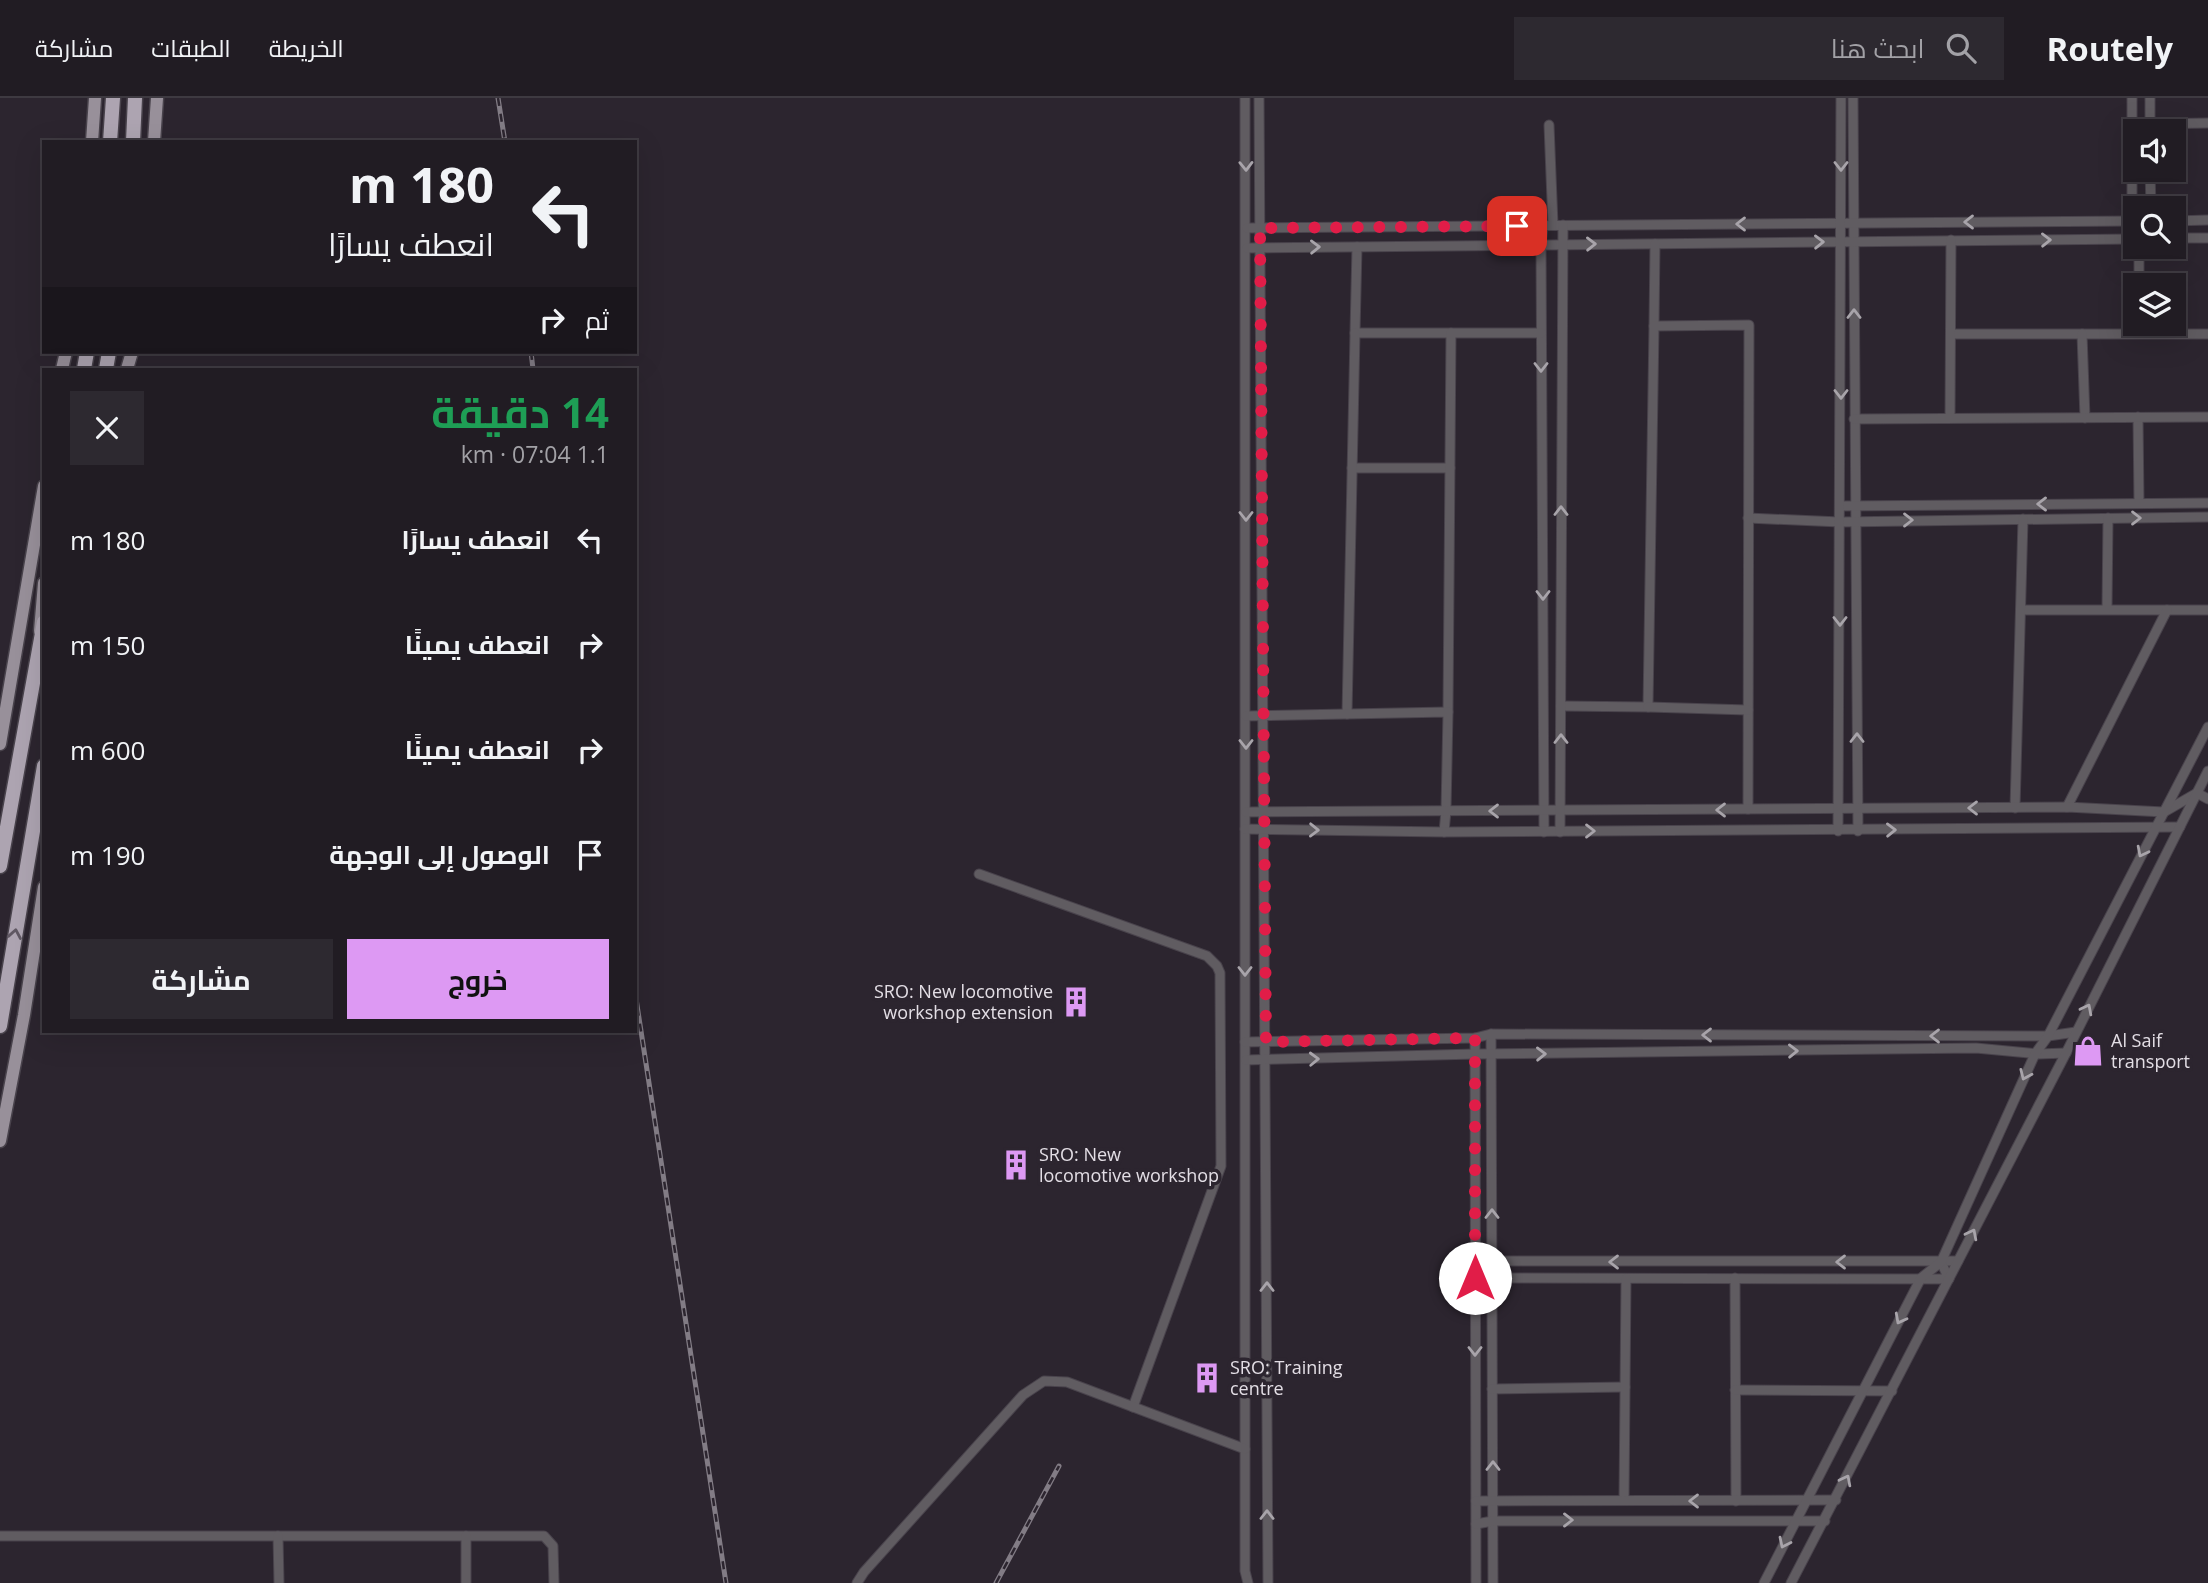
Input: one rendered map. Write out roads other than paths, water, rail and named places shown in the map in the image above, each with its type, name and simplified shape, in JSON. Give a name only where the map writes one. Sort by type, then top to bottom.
[{"type":"highway","points":[[110,140],[113,98]]},
{"type":"highway","points":[[133,140],[135,98]]},
{"type":"highway","points":[[0,866],[42,635]]},
{"type":"highway","points":[[0,1026],[42,778]]},
{"type":"main road","points":[[92,140],[95,98]]},
{"type":"main road","points":[[154,140],[157,98]]},
{"type":"main road","points":[[0,744],[42,498]]},
{"type":"main road","points":[[38,660],[42,609]]},
{"type":"main road","points":[[0,1142],[42,899]]},
{"type":"street","points":[[1245,98],[1245,1571],[1248,1583]]},
{"type":"street","points":[[1259,98],[1268,1583]]},
{"type":"street","points":[[1839,831],[1841,98]]},
{"type":"street","points":[[1853,98],[1858,831]]},
{"type":"street","points":[[2132,98],[2134,196]]},
{"type":"street","points":[[2150,98],[2150,119]]},
{"type":"street","points":[[2186,125],[2208,123]]},
{"type":"street","points":[[1549,125],[1553,225],[1561,244],[1560,832]]},
{"type":"street","points":[[2186,220],[2208,220]]},
{"type":"street","points":[[1247,228],[2123,221]]},
{"type":"street","points":[[1544,832],[1541,245],[1553,225]]},
{"type":"street","points":[[2186,238],[2208,238]]},
{"type":"street","points":[[1247,248],[1951,240],[2123,241]]},
{"type":"street","points":[[1951,240],[1951,418]]},
{"type":"street","points":[[1648,707],[1655,244]]},
{"type":"street","points":[[1347,714],[1357,247]]},
{"type":"street","points":[[1654,327],[1749,325],[1748,809]]},
{"type":"street","points":[[1951,334],[2082,334],[2123,330]]},
{"type":"street","points":[[2186,332],[2208,334]]},
{"type":"street","points":[[1444,832],[1448,712],[1451,333]]},
{"type":"street","points":[[1355,334],[1541,333]]},
{"type":"street","points":[[2082,334],[2085,418]]},
{"type":"street","points":[[2138,417],[2139,503]]},
{"type":"street","points":[[1854,419],[2208,417]]},
{"type":"street","points":[[1352,468],[1450,468]]},
{"type":"street","points":[[1840,506],[2208,503]]},
{"type":"street","points":[[1748,518],[1840,522],[2208,517]]},
{"type":"street","points":[[2107,609],[2108,518]]},
{"type":"street","points":[[2015,808],[2023,519]]},
{"type":"street","points":[[2021,610],[2208,610]]},
{"type":"street","points":[[2067,807],[2167,610]]},
{"type":"street","points":[[1561,706],[1748,710]]},
{"type":"street","points":[[1246,716],[1448,712]]},
{"type":"street","points":[[1764,1583],[1804,1501],[1922,1278],[1941,1262],[2035,1054],[2048,1036],[2208,727]]},
{"type":"street","points":[[1791,1583],[2066,1053],[2208,771]]},
{"type":"street","points":[[1246,812],[2067,807],[2164,812],[2197,793]]},
{"type":"street","points":[[2197,793],[2208,799]]},
{"type":"street","points":[[1245,829],[1560,832],[2180,827]]},
{"type":"street","points":[[979,874],[1207,956],[1220,973],[1222,1166],[1133,1407]]},
{"type":"street","points":[[1245,1042],[1475,1038],[1491,1034],[2048,1036],[2076,1032]]},
{"type":"street","points":[[1491,1034],[1493,1583]]},
{"type":"street","points":[[1475,1038],[1476,1583]]},
{"type":"street","points":[[1245,1060],[1475,1054],[1976,1048],[2035,1054],[2066,1053]]},
{"type":"street","points":[[1475,1261],[1958,1261]]},
{"type":"street","points":[[1941,1262],[1949,1279]]},
{"type":"street","points":[[1475,1278],[1949,1279]]},
{"type":"street","points":[[1735,1278],[1736,1501]]},
{"type":"street","points":[[1624,1500],[1626,1279]]},
{"type":"street","points":[[857,1583],[989,1432],[1037,1383],[1059,1380],[1245,1448]]},
{"type":"street","points":[[1492,1389],[1625,1387]]},
{"type":"street","points":[[1735,1390],[1892,1391]]},
{"type":"street","points":[[1596,1500],[1597,1520]]},
{"type":"street","points":[[1476,1501],[1836,1500]]},
{"type":"street","points":[[1476,1524],[1493,1521],[1597,1520],[1825,1521]]},
{"type":"street","points":[[0,1536],[544,1536],[553,1546],[554,1583]]},
{"type":"street","points":[[278,1536],[279,1583]]},
{"type":"street","points":[[466,1536],[466,1583]]},
{"type":"railway","points":[[498,98],[505,140]]},
{"type":"railway","points":[[531,354],[533,368]]},
{"type":"railway","points":[[637,1005],[726,1583]]},
{"type":"railway","points":[[996,1583],[1059,1466]]},
{"type":"place","name":"SRO: New locomotive workshop extension","points":[[1076,1002]]},
{"type":"place","name":"Al Saif transport","points":[[2088,1051]]},
{"type":"place","name":"SRO: New locomotive workshop","points":[[1016,1165]]},
{"type":"place","name":"SRO: Training centre","points":[[1207,1378]]}]
